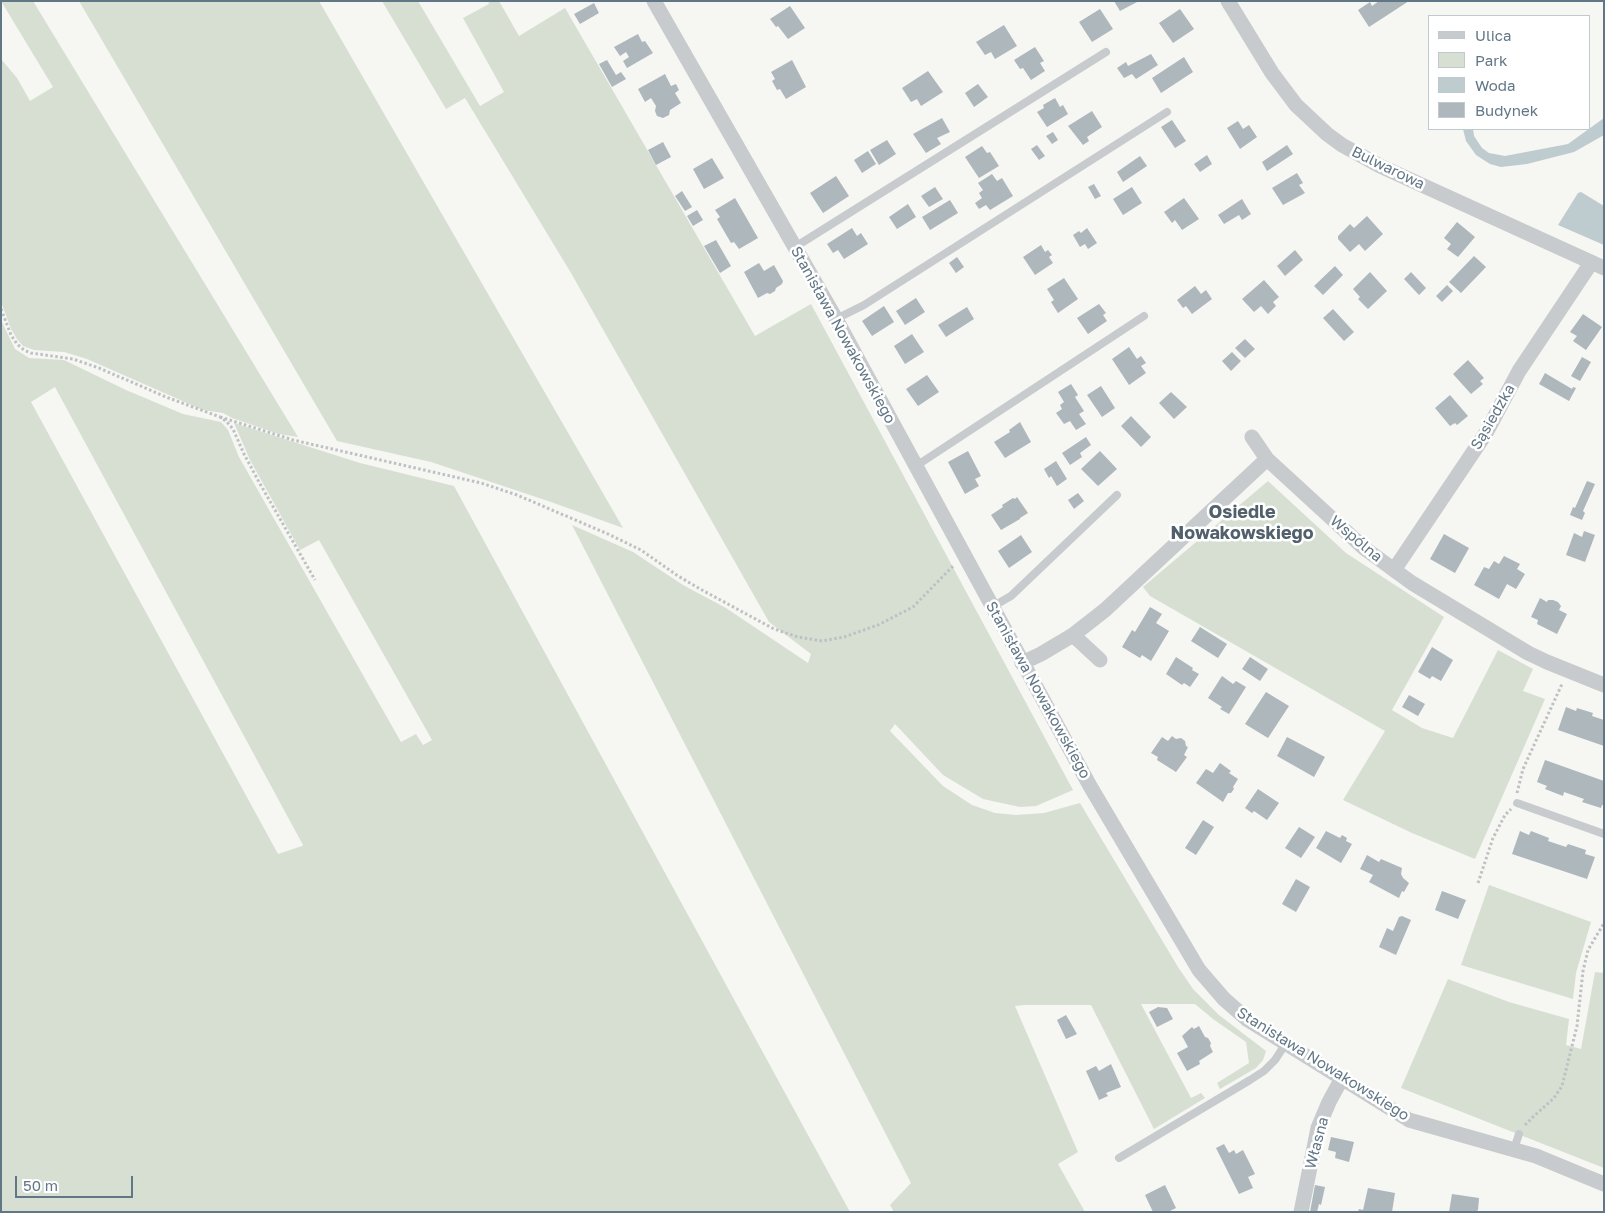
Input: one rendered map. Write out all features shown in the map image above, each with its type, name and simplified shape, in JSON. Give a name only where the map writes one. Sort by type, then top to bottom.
[{"type":"street","name":"Stanisława Nowakowskiego","points":[[654,1],[836,319],[1094,793],[1199,970],[1224,999],[1248,1020],[1409,1120],[1536,1156],[1604,1184]]},
{"type":"street","name":"Bulwarowa","points":[[1228,1],[1283,89],[1296,106],[1327,134],[1380,166],[1598,266]]},
{"type":"street","name":"Sąsiedzka","points":[[1394,570],[1486,433],[1519,371],[1598,266]]},
{"type":"street","name":"Wspólna","points":[[1252,437],[1267,458],[1348,534],[1394,570],[1501,638],[1546,662],[1604,685]]},
{"type":"street","points":[[1022,662],[1041,654],[1073,635],[1112,604],[1267,458]]},
{"type":"street","points":[[1073,635],[1100,660]]},
{"type":"street","name":"Własna","points":[[1301,1212],[1318,1128],[1342,1078]]},
{"type":"lane","points":[[795,247],[1106,52]]},
{"type":"lane","points":[[836,319],[864,305],[1167,112]]},
{"type":"lane","points":[[916,466],[1144,316]]},
{"type":"lane","points":[[992,606],[1011,596],[1117,495]]},
{"type":"lane","points":[[1517,804],[1604,834]]},
{"type":"lane","points":[[1119,1158],[1264,1071],[1275,1060],[1286,1043]]},
{"type":"lane","points":[[1514,1149],[1519,1134]]},
{"type":"path","points":[[1,309],[11,335],[17,344],[31,353],[73,359],[220,417],[293,440],[481,483],[517,495],[641,550],[678,576],[774,629],[798,637],[822,641],[829,640],[844,637],[878,625],[913,607],[948,570],[967,558]]},
{"type":"path","points":[[220,417],[233,429],[247,462],[315,580]]},
{"type":"path","points":[[1478,883],[1493,838],[1505,815],[1517,804],[1518,786],[1523,769],[1561,687],[1566,671]]},
{"type":"path","points":[[1519,1134],[1534,1116],[1554,1098],[1562,1086],[1577,1026],[1583,971],[1588,950],[1604,923]]},
{"type":"green space","points":[[1,1],[33,1],[298,437],[279,434],[232,418],[223,413],[203,410],[87,359],[64,352],[34,350],[23,346],[17,339],[11,329],[1,302],[1,59],[17,78],[30,101],[53,87]]},
{"type":"green space","points":[[79,1],[319,1],[623,528],[431,462],[337,441]]},
{"type":"green space","points":[[382,1],[418,1],[480,106],[504,92],[463,18],[489,4],[488,1],[499,1],[519,36],[565,8],[755,336],[811,304],[1073,790],[1036,806],[1020,807],[983,799],[943,775],[895,724],[890,731],[943,786],[972,805],[995,813],[1016,815],[1044,813],[1080,803],[1193,989],[1219,1015],[1266,1051],[1263,1060],[1256,1068],[1220,1089],[1217,1083],[1249,1063],[1246,1042],[1195,1004],[1141,1004],[1191,1098],[1201,1093],[1205,1098],[1154,1129],[1091,1005],[1015,1006],[1078,1152],[1058,1164],[1085,1212],[894,1212],[890,1205],[911,1183],[572,525],[633,552],[683,585],[726,608],[808,663],[811,654],[769,622],[571,273],[465,98],[446,109]]},
{"type":"green space","points":[[1,320],[15,349],[29,358],[64,360],[126,390],[183,414],[221,422],[228,430],[239,457],[401,742],[416,734],[423,745],[432,740],[319,540],[300,550],[250,460],[234,423],[360,463],[454,486],[850,1212],[1,1212]],"holes":[[[55,387],[303,845],[278,854],[31,402]]]},
{"type":"green space","points":[[1268,481],[1346,553],[1444,617],[1392,710],[1422,728],[1453,738],[1498,650],[1533,669],[1523,691],[1545,699],[1475,859],[1412,833],[1343,800],[1385,731],[1150,596],[1143,587]]},
{"type":"green space","points":[[1489,885],[1591,922],[1576,973],[1573,999],[1461,965]]},
{"type":"green space","points":[[1595,972],[1604,973],[1604,1168],[1401,1088],[1448,979],[1509,1002],[1569,1019],[1566,1045],[1581,1049]]},
{"type":"water","points":[[1604,118],[1604,135],[1574,152],[1527,164],[1501,167],[1490,164],[1476,155],[1466,141],[1463,130],[1473,130],[1474,136],[1482,148],[1489,153],[1505,156],[1568,144],[1590,130]]},
{"type":"water","points":[[1581,192],[1604,206],[1604,245],[1558,225],[1578,193]]},
{"type":"building","points":[[1114,1],[1139,1],[1120,11]]},
{"type":"building","points":[[1379,1],[1409,1],[1369,27],[1358,10],[1370,2],[1372,6]]},
{"type":"building","points":[[594,3],[599,13],[580,24],[574,14]]},
{"type":"building","points":[[790,6],[805,28],[788,39],[770,19]]},
{"type":"building","points":[[1100,9],[1113,29],[1092,42],[1079,22]]},
{"type":"building","points":[[1180,9],[1194,29],[1173,43],[1159,23]]},
{"type":"building","points":[[1004,25],[1017,46],[995,59],[991,52],[985,55],[976,42]]},
{"type":"building","points":[[638,34],[642,42],[645,41],[653,53],[627,68],[623,61],[629,57],[626,52],[620,56],[614,47]]},
{"type":"building","points":[[1035,47],[1044,61],[1040,63],[1045,71],[1031,80],[1023,68],[1020,69],[1014,60]]},
{"type":"building","points":[[1151,54],[1158,65],[1136,79],[1132,74],[1124,78],[1117,68],[1126,62],[1128,66]]},
{"type":"building","points":[[1184,57],[1193,72],[1161,93],[1152,78]]},
{"type":"building","points":[[607,60],[616,75],[621,72],[626,79],[612,87],[599,64]]},
{"type":"building","points":[[792,60],[806,87],[786,99],[780,89],[777,90],[772,81],[775,79],[771,72]]},
{"type":"building","points":[[928,71],[943,92],[921,106],[917,99],[911,102],[902,88]]},
{"type":"building","points":[[665,74],[671,86],[676,84],[679,90],[675,93],[681,103],[670,110],[669,115],[663,118],[657,116],[656,106],[651,98],[645,102],[638,89]]},
{"type":"building","points":[[978,84],[988,97],[974,107],[965,93]]},
{"type":"building","points":[[1055,98],[1060,107],[1063,105],[1068,114],[1047,127],[1037,112],[1044,108],[1043,105]]},
{"type":"building","points":[[1092,111],[1102,127],[1087,137],[1089,141],[1083,145],[1068,126]]},
{"type":"building","points":[[942,118],[950,132],[937,138],[941,144],[926,153],[913,134]]},
{"type":"building","points":[[1172,120],[1186,141],[1175,148],[1161,127]]},
{"type":"building","points":[[1238,121],[1243,129],[1249,125],[1257,137],[1240,149],[1227,128]]},
{"type":"building","points":[[1053,132],[1058,140],[1052,144],[1046,136]]},
{"type":"building","points":[[887,140],[896,154],[879,165],[870,150]]},
{"type":"building","points":[[663,142],[671,157],[656,165],[648,150]]},
{"type":"building","points":[[1037,145],[1045,156],[1039,160],[1031,149]]},
{"type":"building","points":[[1287,145],[1293,154],[1267,171],[1262,162]]},
{"type":"building","points":[[982,146],[987,153],[990,152],[999,166],[979,178],[965,157]]},
{"type":"building","points":[[868,151],[876,164],[862,173],[854,160]]},
{"type":"building","points":[[1207,155],[1212,164],[1200,172],[1194,164]]},
{"type":"building","points":[[1140,156],[1147,166],[1123,182],[1117,172]]},
{"type":"building","points":[[712,158],[724,178],[704,189],[693,169]]},
{"type":"building","points":[[1297,173],[1303,183],[1299,185],[1305,193],[1283,205],[1272,188]]},
{"type":"building","points":[[992,174],[997,181],[1002,178],[1013,196],[990,210],[986,205],[979,209],[975,203],[982,198],[979,193],[983,190],[978,183]]},
{"type":"building","points":[[836,176],[849,196],[823,213],[810,193]]},
{"type":"building","points":[[1094,184],[1101,196],[1095,199],[1088,187]]},
{"type":"building","points":[[935,187],[943,199],[929,207],[921,196]]},
{"type":"building","points":[[1132,187],[1142,203],[1123,215],[1113,199]]},
{"type":"building","points":[[682,191],[692,207],[685,211],[675,196]]},
{"type":"building","points":[[735,198],[758,238],[739,249],[734,242],[731,243],[717,219],[720,217],[715,210]]},
{"type":"building","points":[[1184,198],[1199,219],[1182,230],[1175,220],[1172,223],[1164,212]]},
{"type":"building","points":[[1242,199],[1251,214],[1242,220],[1239,215],[1224,224],[1218,215]]},
{"type":"building","points":[[950,200],[958,213],[930,230],[922,217]]},
{"type":"building","points":[[908,204],[916,217],[897,229],[889,217]]},
{"type":"building","points":[[697,210],[703,220],[693,226],[687,216]]},
{"type":"building","points":[[1367,216],[1383,234],[1365,251],[1359,244],[1350,252],[1338,239],[1338,236],[1350,224],[1354,228]]},
{"type":"building","points":[[1457,222],[1475,237],[1458,257],[1447,249],[1451,244],[1444,238]]},
{"type":"building","points":[[852,228],[857,236],[861,233],[868,244],[844,259],[838,250],[833,253],[827,244]]},
{"type":"building","points":[[1087,228],[1097,243],[1088,249],[1085,244],[1080,247],[1073,235],[1079,231],[1081,233]]},
{"type":"building","points":[[716,240],[731,266],[720,273],[704,246]]},
{"type":"building","points":[[1041,245],[1045,252],[1048,250],[1052,255],[1049,257],[1053,263],[1035,275],[1023,257]]},
{"type":"building","points":[[1295,250],[1303,260],[1285,276],[1277,266]]},
{"type":"building","points":[[1474,256],[1486,267],[1461,293],[1449,282]]},
{"type":"building","points":[[957,257],[964,267],[956,273],[949,263]]},
{"type":"building","points":[[759,263],[764,271],[774,265],[783,281],[775,291],[758,298],[744,272]]},
{"type":"building","points":[[1335,266],[1343,275],[1323,295],[1314,286]]},
{"type":"building","points":[[1370,272],[1387,291],[1368,309],[1358,299],[1360,297],[1353,289]]},
{"type":"building","points":[[1411,272],[1426,288],[1419,295],[1404,279]]},
{"type":"building","points":[[1064,278],[1078,299],[1058,313],[1051,302],[1054,300],[1047,289]]},
{"type":"building","points":[[1264,280],[1279,297],[1273,302],[1276,306],[1268,314],[1261,306],[1254,312],[1242,299]]},
{"type":"building","points":[[1447,285],[1453,291],[1442,302],[1436,296]]},
{"type":"building","points":[[1195,286],[1201,294],[1206,290],[1212,299],[1192,314],[1186,306],[1183,308],[1177,300]]},
{"type":"building","points":[[916,298],[925,312],[905,325],[896,311]]},
{"type":"building","points":[[1099,304],[1106,313],[1103,315],[1107,321],[1088,334],[1077,318]]},
{"type":"building","points":[[884,306],[894,322],[872,336],[862,321]]},
{"type":"building","points":[[967,307],[974,319],[946,337],[938,325]]},
{"type":"building","points":[[1333,309],[1354,332],[1344,341],[1323,318]]},
{"type":"building","points":[[1583,314],[1602,327],[1586,350],[1573,341],[1577,336],[1570,332]]},
{"type":"building","points":[[912,334],[924,352],[905,364],[894,346]]},
{"type":"building","points":[[1245,339],[1255,349],[1245,358],[1235,348]]},
{"type":"building","points":[[1129,347],[1137,359],[1141,356],[1146,363],[1141,366],[1146,373],[1129,385],[1112,359]]},
{"type":"building","points":[[1232,352],[1241,361],[1231,371],[1222,361]]},
{"type":"building","points":[[1582,357],[1591,362],[1580,381],[1571,376]]},
{"type":"building","points":[[1468,360],[1484,378],[1480,381],[1483,384],[1471,394],[1453,374]]},
{"type":"building","points":[[1545,373],[1572,389],[1573,387],[1576,388],[1569,401],[1539,384]]},
{"type":"building","points":[[927,375],[939,392],[918,406],[906,389]]},
{"type":"building","points":[[1071,384],[1078,395],[1075,397],[1084,411],[1079,414],[1086,424],[1076,430],[1070,421],[1064,424],[1056,413],[1062,409],[1060,405],[1064,402],[1058,392]]},
{"type":"building","points":[[1101,386],[1115,408],[1102,417],[1087,395]]},
{"type":"building","points":[[1171,392],[1187,407],[1174,419],[1159,403]]},
{"type":"building","points":[[1450,395],[1468,416],[1457,425],[1455,423],[1450,426],[1435,408]]},
{"type":"building","points":[[1131,416],[1151,437],[1141,447],[1121,426]]},
{"type":"building","points":[[1020,422],[1031,442],[1005,458],[994,442],[1010,432],[1009,430]]},
{"type":"building","points":[[1086,437],[1091,445],[1080,453],[1082,457],[1070,465],[1062,453]]},
{"type":"building","points":[[968,451],[981,476],[975,479],[979,486],[965,494],[948,462]]},
{"type":"building","points":[[1100,451],[1117,469],[1098,486],[1081,469]]},
{"type":"building","points":[[1056,461],[1067,479],[1057,486],[1044,469]]},
{"type":"building","points":[[1587,481],[1595,484],[1583,511],[1585,513],[1582,520],[1570,515]]},
{"type":"building","points":[[1078,493],[1084,501],[1074,509],[1068,500]]},
{"type":"building","points":[[1017,497],[1028,513],[1001,530],[991,515],[1003,507],[1002,505]]},
{"type":"building","points":[[1584,531],[1595,535],[1585,562],[1566,555],[1574,533],[1582,537]]},
{"type":"building","points":[[1444,534],[1469,548],[1455,573],[1430,559]]},
{"type":"building","points":[[1021,535],[1032,552],[1009,568],[998,551]]},
{"type":"building","points":[[1504,556],[1520,564],[1517,569],[1525,574],[1516,589],[1507,584],[1499,599],[1474,585],[1484,567],[1489,569],[1494,561],[1499,564]]},
{"type":"building","points":[[1540,598],[1547,602],[1548,600],[1553,600],[1558,602],[1561,606],[1559,610],[1567,614],[1557,634],[1537,624],[1538,620],[1531,617]]},
{"type":"building","points":[[1150,607],[1162,614],[1156,623],[1169,631],[1151,661],[1142,655],[1140,658],[1122,647],[1132,630],[1135,632]]},
{"type":"building","points":[[1200,627],[1227,644],[1218,658],[1191,641]]},
{"type":"building","points":[[1432,647],[1453,660],[1441,681],[1432,676],[1430,679],[1418,672]]},
{"type":"building","points":[[1176,657],[1199,674],[1190,687],[1184,683],[1182,685],[1166,674]]},
{"type":"building","points":[[1250,657],[1268,669],[1260,681],[1242,669]]},
{"type":"building","points":[[1222,676],[1233,684],[1236,681],[1246,687],[1229,714],[1208,698]]},
{"type":"building","points":[[1266,692],[1289,706],[1268,738],[1245,724]]},
{"type":"building","points":[[1409,695],[1425,704],[1418,716],[1402,707]]},
{"type":"building","points":[[1566,707],[1576,711],[1577,708],[1593,713],[1592,716],[1604,720],[1604,746],[1558,730]]},
{"type":"building","points":[[1172,736],[1176,739],[1181,738],[1188,747],[1184,755],[1187,757],[1176,772],[1157,760],[1158,757],[1151,753],[1162,737],[1168,741]]},
{"type":"building","points":[[1287,737],[1325,757],[1314,777],[1277,756]]},
{"type":"building","points":[[1545,760],[1604,781],[1604,805],[1601,808],[1582,802],[1584,799],[1564,792],[1563,796],[1545,789],[1547,786],[1537,782]]},
{"type":"building","points":[[1220,763],[1238,779],[1233,787],[1234,789],[1231,793],[1228,793],[1223,802],[1196,783],[1206,769],[1213,773]]},
{"type":"building","points":[[1258,789],[1279,803],[1267,820],[1254,811],[1252,813],[1245,808]]},
{"type":"building","points":[[1203,820],[1214,827],[1196,855],[1185,848]]},
{"type":"building","points":[[1299,827],[1315,837],[1301,858],[1285,848]]},
{"type":"building","points":[[1326,831],[1340,838],[1342,835],[1347,838],[1346,841],[1352,844],[1341,863],[1316,848]]},
{"type":"building","points":[[1520,831],[1529,835],[1531,831],[1549,838],[1548,841],[1566,847],[1568,844],[1586,850],[1585,854],[1595,857],[1587,879],[1512,854]]},
{"type":"building","points":[[1367,855],[1379,862],[1381,859],[1402,868],[1401,874],[1409,883],[1399,898],[1369,882],[1373,875],[1360,869]]},
{"type":"building","points":[[1296,879],[1310,887],[1296,912],[1282,904]]},
{"type":"building","points":[[1442,891],[1466,900],[1458,919],[1435,910]]},
{"type":"building","points":[[1402,916],[1411,920],[1396,955],[1379,947],[1387,928],[1393,931],[1399,917]]},
{"type":"building","points":[[1158,1007],[1167,1008],[1173,1019],[1157,1027],[1149,1012]]},
{"type":"building","points":[[1066,1015],[1077,1034],[1066,1039],[1057,1020]]},
{"type":"building","points":[[1199,1026],[1211,1043],[1210,1046],[1213,1052],[1199,1061],[1200,1064],[1187,1071],[1177,1053],[1188,1047],[1182,1036],[1192,1027],[1194,1029]]},
{"type":"building","points":[[1111,1064],[1121,1087],[1106,1093],[1108,1096],[1099,1100],[1086,1071],[1096,1066],[1099,1071]]},
{"type":"building","points":[[1331,1137],[1354,1142],[1349,1162],[1335,1158],[1336,1152],[1328,1150]]},
{"type":"building","points":[[1224,1144],[1229,1153],[1234,1150],[1236,1154],[1243,1150],[1255,1174],[1248,1177],[1253,1188],[1239,1194],[1216,1148]]},
{"type":"building","points":[[1165,1185],[1176,1208],[1168,1212],[1153,1212],[1145,1195]]},
{"type":"building","points":[[1315,1185],[1325,1187],[1321,1205],[1319,1204],[1317,1212],[1310,1212]]},
{"type":"building","points":[[1368,1188],[1395,1193],[1392,1212],[1358,1212],[1359,1209],[1363,1210]]},
{"type":"building","points":[[1452,1194],[1479,1198],[1478,1210],[1476,1212],[1449,1212]]},
{"type":"district","name":"Osiedle Nowakowskiego","points":[[1242,522]]}]
